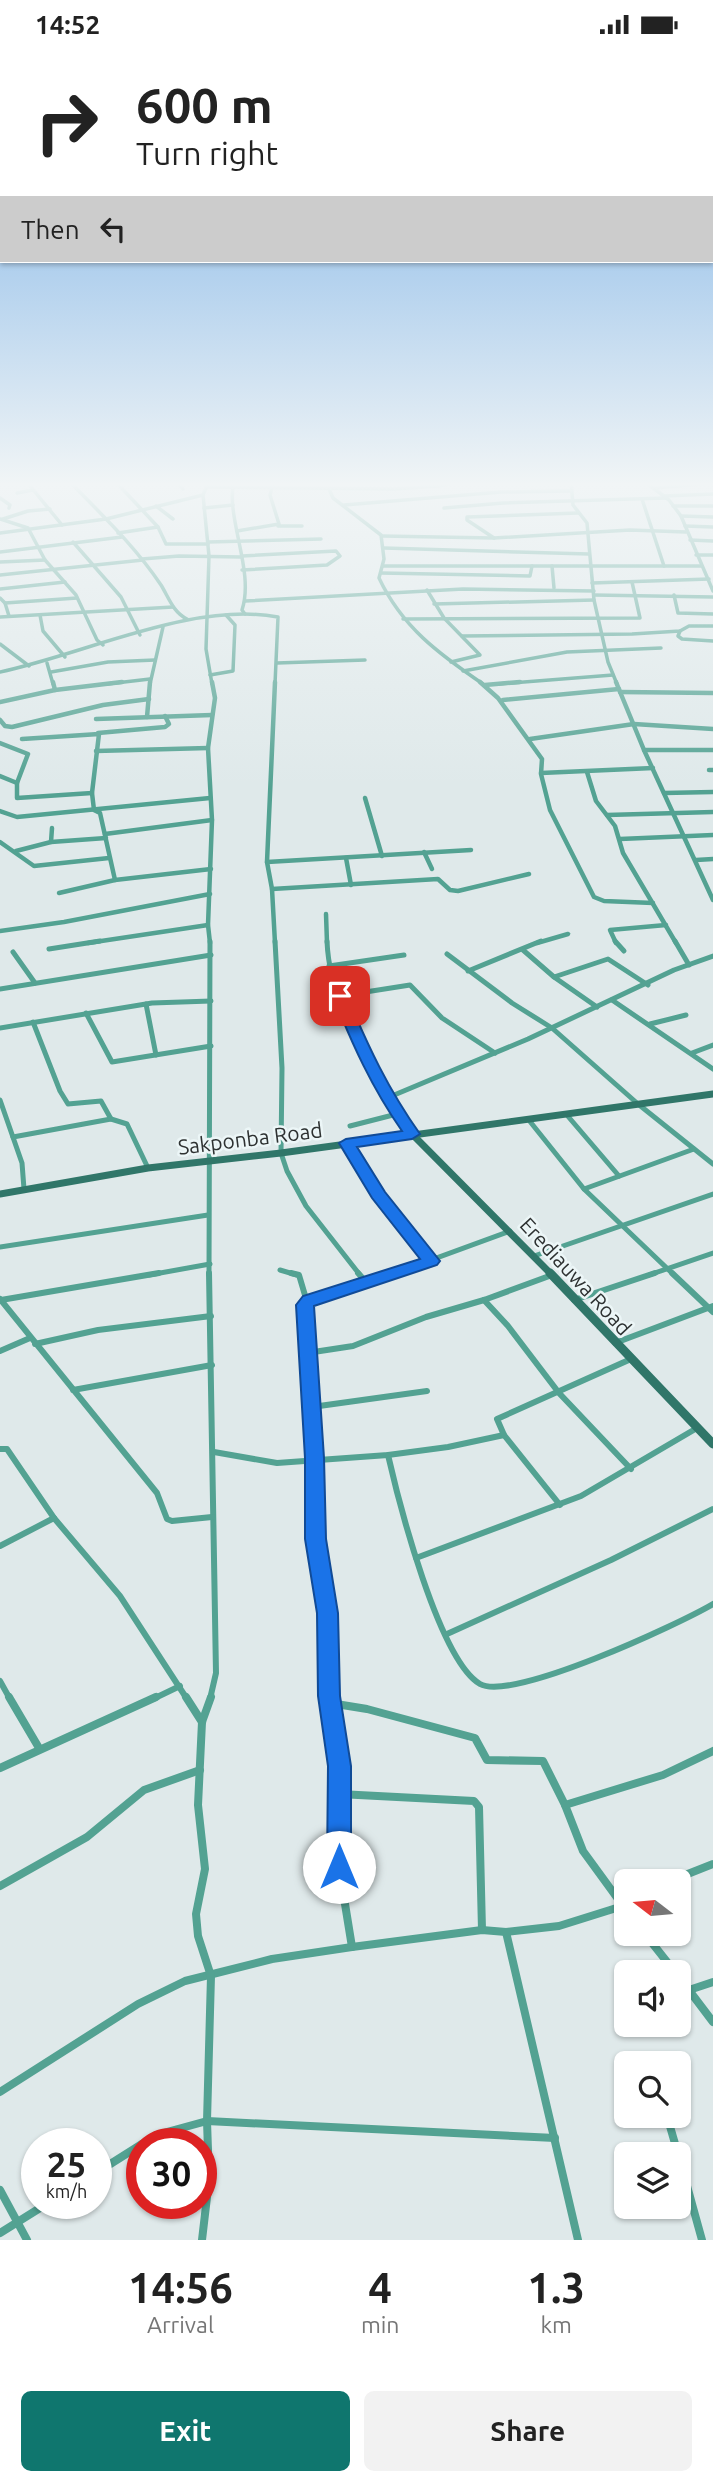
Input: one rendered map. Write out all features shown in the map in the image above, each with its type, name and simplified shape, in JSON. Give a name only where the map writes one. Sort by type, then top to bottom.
[{"type":"main road","name":"Sakponba Road","points":[[0,1194],[148,1168],[281,1153],[713,1094]]},
{"type":"main road","name":"Erediauwa Road","points":[[412,1134],[510,1231],[713,1444]]},
{"type":"street","points":[[0,589],[53,583]]},
{"type":"street","points":[[66,583],[77,598],[97,641],[103,645]]},
{"type":"street","points":[[110,583],[129,610],[140,635]]},
{"type":"street","points":[[162,583],[173,607],[183,619]]},
{"type":"street","points":[[201,2240],[209,2180],[207,2121],[211,1976],[198,1936],[196,1914],[205,1869],[198,1805],[202,1722],[215,1686],[216,1674],[208,1215],[211,1160],[211,955],[208,925],[212,820],[208,748],[215,698],[206,649],[208,583]]},
{"type":"street","points":[[243,583],[242,610],[245,614]]},
{"type":"street","points":[[382,583],[415,635],[503,700],[515,724],[530,739],[542,759],[541,773],[550,807],[594,897],[604,901],[653,903]]},
{"type":"street","points":[[554,583],[554,588]]},
{"type":"street","points":[[592,583],[619,691],[644,750],[711,889],[713,900]]},
{"type":"street","points":[[403,619],[640,618],[632,583]]},
{"type":"street","points":[[244,601],[427,590],[554,588],[594,595]]},
{"type":"street","points":[[427,590],[444,618],[480,655],[451,662]]},
{"type":"street","points":[[434,604],[594,595],[713,597]]},
{"type":"street","points":[[674,595],[678,613],[713,614]]},
{"type":"street","points":[[0,598],[5,603],[9,616]]},
{"type":"street","points":[[5,603],[77,598]]},
{"type":"street","points":[[0,617],[173,607]]},
{"type":"street","points":[[0,672],[47,663],[163,629],[183,619],[245,614],[278,617],[267,862],[272,889],[282,1068],[281,1153],[285,1167],[307,1205],[367,1283]]},
{"type":"street","points":[[40,615],[43,631],[65,657]]},
{"type":"street","points":[[210,675],[233,671],[235,625],[226,615]]},
{"type":"street","points":[[461,636],[680,631],[689,626],[713,626]]},
{"type":"street","points":[[147,717],[150,679],[163,629]]},
{"type":"street","points":[[680,631],[678,636],[682,639],[713,642]]},
{"type":"street","points":[[0,644],[29,666]]},
{"type":"street","points":[[463,671],[567,652],[661,648]]},
{"type":"street","points":[[51,672],[108,662],[155,660]]},
{"type":"street","points":[[277,663],[365,660]]},
{"type":"street","points":[[47,663],[55,691]]},
{"type":"street","points":[[485,685],[613,675]]},
{"type":"street","points":[[0,702],[55,691],[150,679]]},
{"type":"street","points":[[503,700],[619,691],[713,693]]},
{"type":"street","points":[[0,720],[12,727],[103,705],[148,700]]},
{"type":"street","points":[[96,719],[212,715]]},
{"type":"street","points":[[22,739],[165,727],[169,724],[165,716]]},
{"type":"street","points":[[530,739],[634,724],[713,730]]},
{"type":"street","points":[[94,810],[92,793],[98,733]]},
{"type":"street","points":[[0,743],[29,754],[15,796],[20,799],[92,793]]},
{"type":"street","points":[[96,751],[208,748]]},
{"type":"street","points":[[644,750],[713,750]]},
{"type":"street","points":[[541,773],[653,768]]},
{"type":"street","points":[[587,772],[596,801],[620,839],[623,853],[689,965]]},
{"type":"street","points":[[0,776],[18,783]]},
{"type":"street","points":[[664,793],[713,792]]},
{"type":"street","points":[[0,811],[17,817],[210,798]]},
{"type":"street","points":[[365,798],[382,856]]},
{"type":"street","points":[[94,810],[100,813],[115,880]]},
{"type":"street","points":[[607,815],[713,812]]},
{"type":"street","points":[[16,851],[51,842],[212,820]]},
{"type":"street","points":[[51,842],[52,828]]},
{"type":"street","points":[[620,839],[713,835]]},
{"type":"street","points":[[0,842],[34,866],[108,858]]},
{"type":"street","points":[[267,862],[471,850]]},
{"type":"street","points":[[424,852],[432,869]]},
{"type":"street","points":[[346,858],[351,885]]},
{"type":"street","points":[[696,860],[713,859]]},
{"type":"street","points":[[59,893],[115,880],[211,869]]},
{"type":"street","points":[[272,889],[438,879],[450,890],[458,891],[529,874]]},
{"type":"street","points":[[0,931],[64,922],[211,894]]},
{"type":"street","points":[[326,913],[329,966],[340,996],[368,1063],[387,1098],[412,1134]]},
{"type":"street","points":[[49,949],[208,925]]},
{"type":"street","points":[[624,951],[610,930],[666,925]]},
{"type":"street","points":[[468,971],[497,963],[545,940],[568,934]]},
{"type":"street","points":[[523,950],[554,977],[597,1007]]},
{"type":"street","points":[[13,952],[34,983]]},
{"type":"street","points":[[447,954],[552,1028],[638,1104],[713,1164]]},
{"type":"street","points":[[0,989],[211,955]]},
{"type":"street","points":[[329,966],[404,955]]},
{"type":"street","points":[[387,1098],[713,956]]},
{"type":"street","points":[[554,977],[608,960],[648,985]]},
{"type":"street","points":[[340,996],[410,985],[442,1018],[495,1053]]},
{"type":"street","points":[[612,1000],[692,1052],[713,1069]]},
{"type":"street","points":[[0,1028],[146,1004],[211,1001]]},
{"type":"street","points":[[146,1004],[156,1055]]},
{"type":"street","points":[[86,1013],[112,1062],[211,1046]]},
{"type":"street","points":[[650,1024],[686,1015]]},
{"type":"street","points":[[33,1022],[60,1091],[68,1104],[101,1101],[111,1119]]},
{"type":"street","points":[[692,1052],[713,1045]]},
{"type":"street","points":[[0,1100],[22,1163],[24,1189]]},
{"type":"street","points":[[349,1126],[397,1114]]},
{"type":"street","points":[[566,1115],[619,1176]]},
{"type":"street","points":[[13,1137],[111,1119],[127,1124],[148,1168]]},
{"type":"street","points":[[528,1119],[584,1189],[711,1308],[615,1343]]},
{"type":"street","points":[[346,1143],[378,1194],[431,1261]]},
{"type":"street","points":[[584,1189],[694,1149]]},
{"type":"street","points":[[534,1256],[713,1194]]},
{"type":"street","points":[[0,1247],[208,1215]]},
{"type":"street","points":[[307,1302],[431,1261],[510,1231]]},
{"type":"street","points":[[574,1300],[713,1253]]},
{"type":"street","points":[[210,1263],[0,1299],[157,1493],[167,1519],[172,1521],[212,1517]]},
{"type":"street","points":[[280,1270],[299,1275],[307,1302],[307,1353],[315,1458],[315,1539],[327,1613],[330,1703],[340,1766],[339,1867],[352,1947]]},
{"type":"street","points":[[307,1353],[353,1346],[426,1317],[484,1300],[552,1275]]},
{"type":"street","points":[[484,1300],[508,1326],[559,1393],[631,1469]]},
{"type":"street","points":[[0,1351],[32,1341],[97,1330],[211,1316]]},
{"type":"street","points":[[561,1505],[504,1435],[498,1425],[498,1419],[631,1359]]},
{"type":"street","points":[[72,1390],[212,1365]]},
{"type":"street","points":[[312,1407],[427,1391]]},
{"type":"street","points":[[416,1558],[561,1505],[631,1469],[697,1428]]},
{"type":"street","points":[[214,1452],[261,1462],[388,1455],[449,1447],[504,1435]]},
{"type":"street","points":[[0,1449],[7,1449],[54,1518],[120,1596],[202,1722]]},
{"type":"street","points":[[388,1455],[416,1558],[447,1634],[466,1671],[478,1683],[510,1687],[624,1647],[682,1623],[713,1604]]},
{"type":"street","points":[[447,1634],[611,1560],[713,1509]]},
{"type":"street","points":[[0,1546],[54,1518]]},
{"type":"street","points":[[0,1681],[39,1748]]},
{"type":"street","points":[[0,1768],[180,1686]]},
{"type":"street","points":[[330,1703],[367,1707],[446,1733],[475,1738],[487,1760],[543,1761],[565,1805],[583,1851],[614,1891]]},
{"type":"street","points":[[565,1805],[663,1775],[713,1751]]},
{"type":"street","points":[[0,1886],[87,1837],[144,1790],[200,1770]]},
{"type":"street","points":[[340,1794],[474,1801],[479,1807],[482,1930]]},
{"type":"street","points":[[691,1873],[713,1864]]},
{"type":"street","points":[[0,2092],[138,2004],[185,1981],[272,1959],[482,1930],[506,1933],[559,1926],[614,1910]]},
{"type":"street","points":[[506,1933],[578,2240]]},
{"type":"street","points":[[654,1946],[666,1960]]},
{"type":"street","points":[[691,1989],[713,1982]]},
{"type":"street","points":[[691,1993],[713,2022]]},
{"type":"street","points":[[182,2128],[207,2121],[555,2138]]},
{"type":"street","points":[[0,2190],[27,2240]]},
{"type":"street","points":[[691,2200],[702,2240]]},
{"type":"street","points":[[0,2233],[23,2219]]},
{"type":"route","points":[[339,1867],[340,1766],[329,1696],[327,1613],[315,1539],[315,1458],[305,1305],[309,1300],[431,1261],[418,1248],[378,1194],[346,1143],[412,1134],[387,1098],[368,1063],[340,996]]}]
